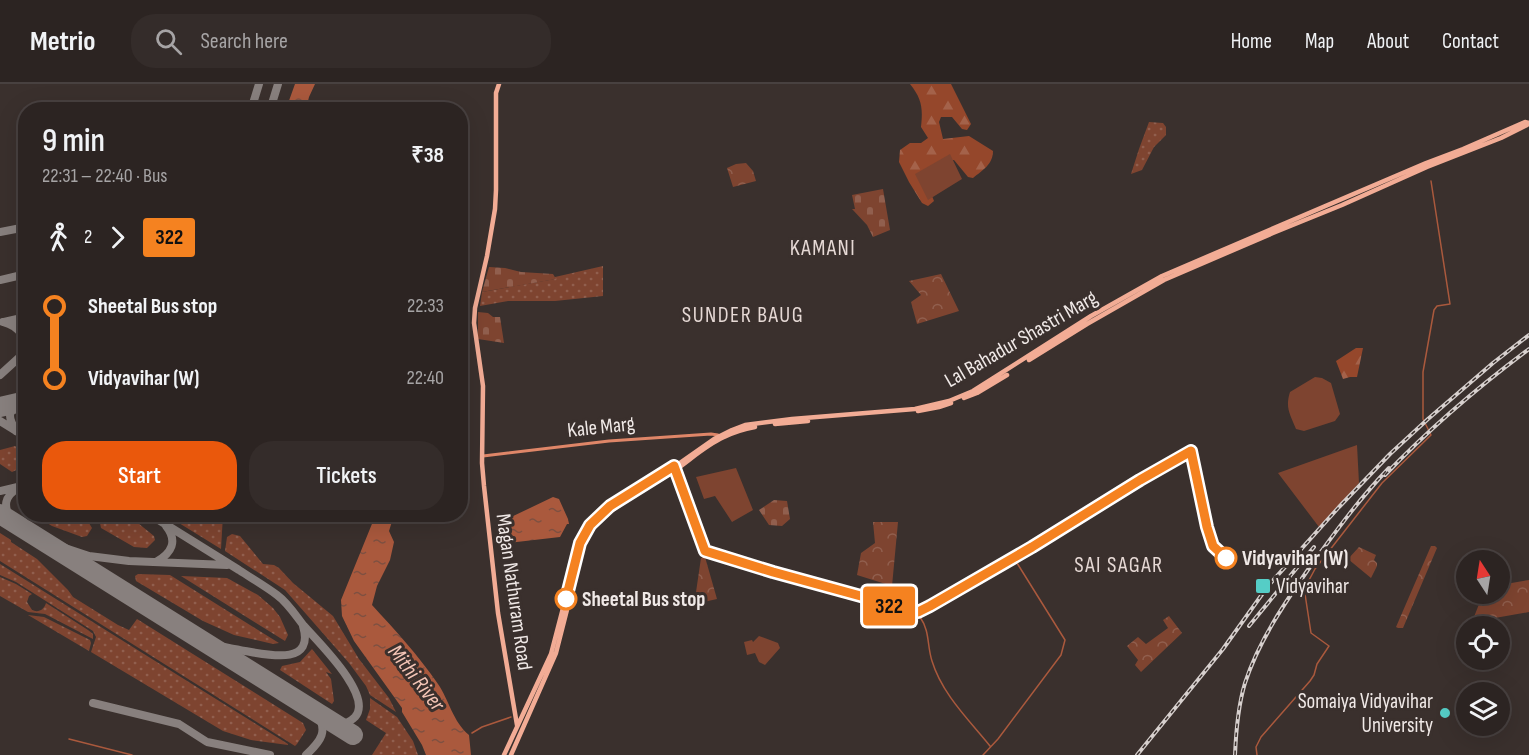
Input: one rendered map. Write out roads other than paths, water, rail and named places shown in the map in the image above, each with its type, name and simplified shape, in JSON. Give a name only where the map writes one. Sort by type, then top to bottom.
[{"type":"main road","name":"Magan Nathuram Road","points":[[500,84],[496,111],[495,209],[474,323],[483,386],[482,456],[498,614],[520,727]]},
{"type":"main road","name":"Lal Bahadur Shastri Marg","points":[[511,755],[550,654],[580,543],[590,525],[610,506],[721,437],[759,426],[939,407],[976,392],[1125,300],[1182,269],[1427,166],[1501,138],[1529,123]]},
{"type":"main road","name":"Kale Marg","points":[[482,456],[609,441],[711,434],[721,437]]},
{"type":"main road","name":"Lal Bahadur Shastri Marg","points":[[504,755],[520,727]]},
{"type":"water","points":[[295,84],[315,84],[308,102],[289,102]]},
{"type":"water","points":[[553,497],[559,499],[569,524],[560,537],[507,543],[505,520]]},
{"type":"water","name":"Mithi River","points":[[373,522],[392,522],[389,531],[394,542],[390,560],[377,586],[372,605],[398,633],[442,690],[459,724],[469,735],[471,755],[426,755],[402,712],[402,708],[354,641],[342,616],[341,600]]},
{"type":"waterway","points":[[1257,755],[1256,747],[1261,737],[1310,681],[1317,664],[1329,646],[1311,633],[1305,594],[1315,569],[1382,483],[1431,435],[1423,419],[1423,372],[1434,310],[1437,306],[1450,304],[1431,181]]},
{"type":"waterway","points":[[719,561],[920,617],[925,628],[932,661],[942,685],[990,746]]},
{"type":"waterway","points":[[983,755],[998,739],[1061,655],[1065,640],[1017,563]]},
{"type":"waterway","points":[[472,733],[511,717]]},
{"type":"waterway","points":[[69,739],[132,755]]},
{"type":"railway","points":[[1137,755],[1223,649],[1268,586],[1339,507],[1390,454],[1428,419],[1529,335]]},
{"type":"railway","points":[[1385,475],[1454,409],[1529,349]]},
{"type":"railway","points":[[1235,755],[1238,719],[1245,683],[1265,636],[1321,552],[1358,503],[1389,468]]},
{"type":"railway","points":[[1249,626],[1314,547]]},
{"type":"place","name":"Vidyavihar (W)","points":[[1226,558]]},
{"type":"place","name":"Vidyavihar","points":[[1263,586]]},
{"type":"place","name":"Sheetal Bus stop","points":[[566,599]]},
{"type":"place","name":"Somaiya Vidyavihar University","points":[[1445,713]]},
{"type":"district","name":"KAMANI","points":[[823,248]]},
{"type":"district","name":"SUNDER BAUG","points":[[743,315]]},
{"type":"district","name":"SAI SAGAR","points":[[1119,565]]}]
